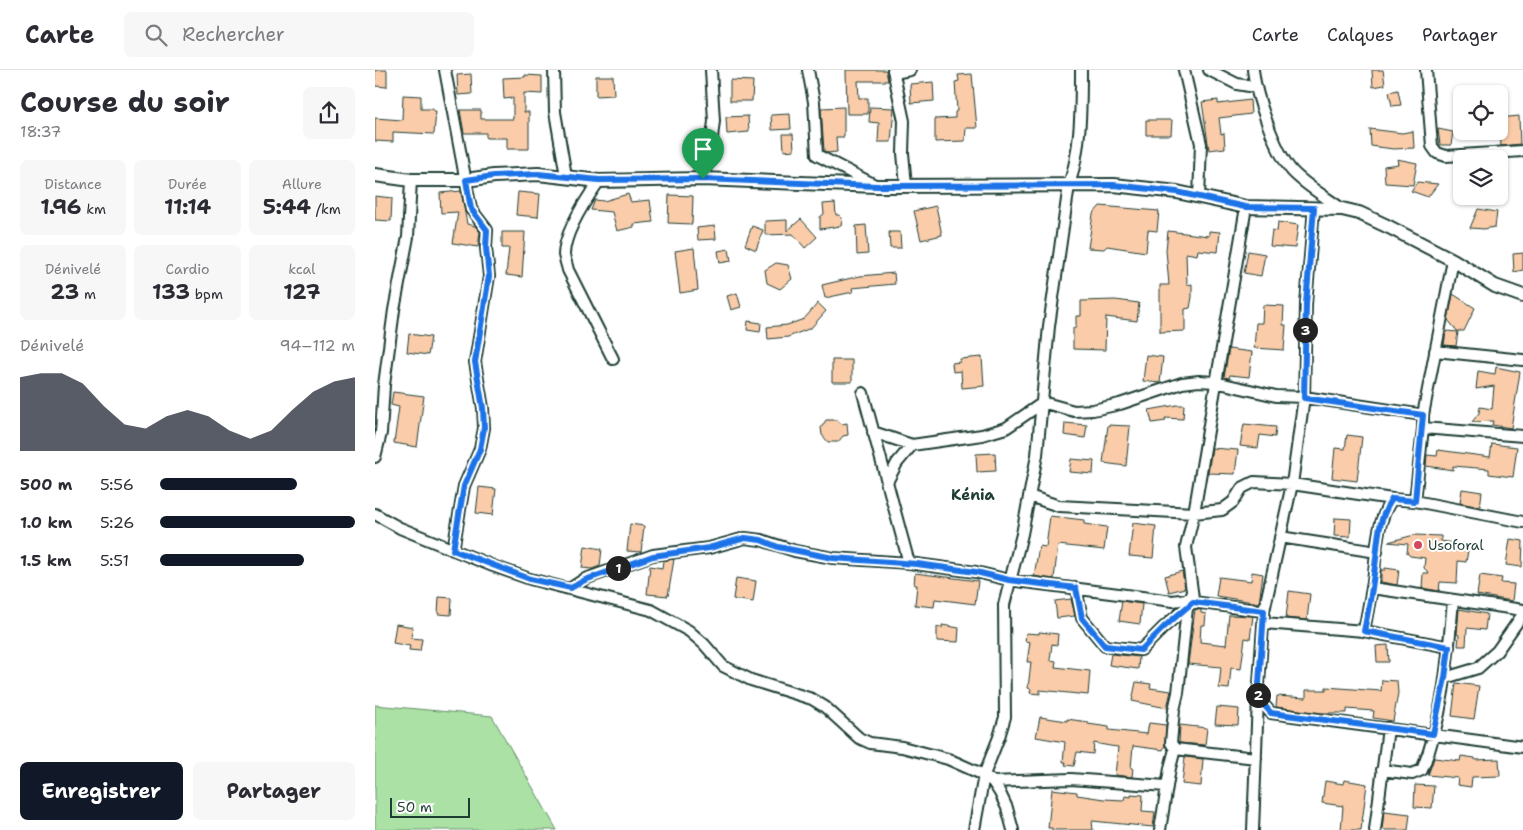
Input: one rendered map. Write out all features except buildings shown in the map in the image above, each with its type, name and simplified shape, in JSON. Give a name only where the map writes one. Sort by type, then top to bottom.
[{"type":"street","points":[[445,70],[471,209],[487,230],[486,248],[489,276],[475,362],[483,408],[484,428],[480,449],[464,486],[453,550]]},
{"type":"street","points":[[554,70],[555,112],[566,176]]},
{"type":"street","points":[[703,179],[714,121],[711,70]]},
{"type":"street","points":[[808,70],[814,102],[817,156],[877,186]]},
{"type":"street","points":[[906,186],[903,153],[904,121],[893,72],[910,70]]},
{"type":"street","points":[[974,830],[984,775],[1005,717],[1004,605],[1022,534],[1037,455],[1049,326],[1069,185],[1076,165],[1079,143],[1081,70]]},
{"type":"street","points":[[1184,70],[1201,144],[1199,197]]},
{"type":"street","points":[[1209,70],[1237,84],[1255,87]]},
{"type":"street","points":[[1253,70],[1255,87],[1268,124],[1287,164],[1299,177],[1342,209]]},
{"type":"street","points":[[1426,70],[1432,146],[1437,153],[1446,156],[1523,151]]},
{"type":"street","points":[[375,175],[411,180],[466,180],[494,176],[538,174],[599,180],[703,179],[877,186],[1114,185],[1177,192],[1245,207],[1342,209],[1359,213],[1389,227],[1453,260],[1495,286],[1523,296]]},
{"type":"street","points":[[375,457],[381,433],[379,388],[409,237],[411,180]]},
{"type":"street","points":[[599,180],[578,215],[566,243],[564,255],[568,270],[613,360]]},
{"type":"street","points":[[571,588],[585,580],[653,556],[709,548],[745,538],[761,540],[787,549],[833,558],[976,572],[1009,580],[1173,601],[1193,598],[1186,547],[1194,513],[1245,207]]},
{"type":"street","points":[[1253,830],[1258,698],[1264,611],[1292,484],[1304,398],[1306,304],[1314,208]]},
{"type":"street","points":[[1415,501],[1423,415],[1453,260]]},
{"type":"street","points":[[1435,352],[1523,360]]},
{"type":"street","points":[[873,432],[912,445],[993,433],[1018,420],[1041,404],[1049,404],[1074,411],[1093,410],[1120,404],[1182,383],[1199,381],[1215,382],[1276,396],[1304,398],[1423,415]]},
{"type":"street","points":[[863,393],[909,564]]},
{"type":"street","points":[[1423,428],[1523,436]]},
{"type":"street","points":[[886,484],[897,463],[912,445]]},
{"type":"street","points":[[1029,496],[1059,506],[1194,513],[1222,510],[1233,502],[1242,488],[1248,483],[1292,484],[1415,501],[1523,522]]},
{"type":"street","points":[[1364,631],[1377,552],[1379,523],[1384,510],[1392,499]]},
{"type":"street","points":[[375,514],[400,528],[530,579],[651,610],[671,620],[704,644],[723,666],[751,680],[812,699],[825,707],[859,738],[870,743],[901,747],[948,759],[984,775],[993,782],[1007,808],[1013,830]]},
{"type":"street","points":[[1280,537],[1377,552]]},
{"type":"street","points":[[1076,588],[1082,618],[1105,646],[1141,650],[1193,602],[1264,611]]},
{"type":"street","points":[[1372,588],[1523,610]]},
{"type":"street","points":[[1382,770],[1412,774],[1422,770],[1433,734],[1445,678],[1453,600]]},
{"type":"street","points":[[1159,830],[1166,786],[1175,749],[1171,743],[1187,608]]},
{"type":"street","points":[[1445,678],[1478,668],[1497,651],[1523,614]]},
{"type":"street","points":[[1264,623],[1364,631],[1449,647]]},
{"type":"street","points":[[1258,698],[1271,713],[1523,746]]},
{"type":"street","points":[[1375,830],[1387,728]]},
{"type":"street","points":[[1175,749],[1257,758]]},
{"type":"street","points":[[993,782],[1071,779],[1166,786]]},
{"type":"green space","points":[[375,705],[492,716],[557,830],[375,830]]},
{"type":"place","name":"Usoforal","points":[[1418,545]]},
{"type":"district","name":"Kénia","points":[[973,495]]},
{"type":"route","points":[[538,174],[599,180],[703,179],[877,186],[1114,185],[1177,192],[1245,207],[1314,208],[1306,304],[1304,398],[1423,415],[1415,501],[1392,499],[1384,510],[1379,523],[1375,573],[1364,631],[1449,647],[1445,678],[1433,734],[1271,713],[1258,698],[1264,611],[1193,602],[1141,650],[1133,650],[1105,646],[1082,618],[1076,588],[1009,580],[976,572],[917,564],[833,558],[778,547],[761,540],[745,538],[709,548],[653,556],[585,580],[571,588],[530,579],[453,550],[464,486],[480,449],[484,428],[483,408],[475,362],[489,276],[486,248],[487,230],[471,209],[466,180],[494,176],[538,174]]}]
